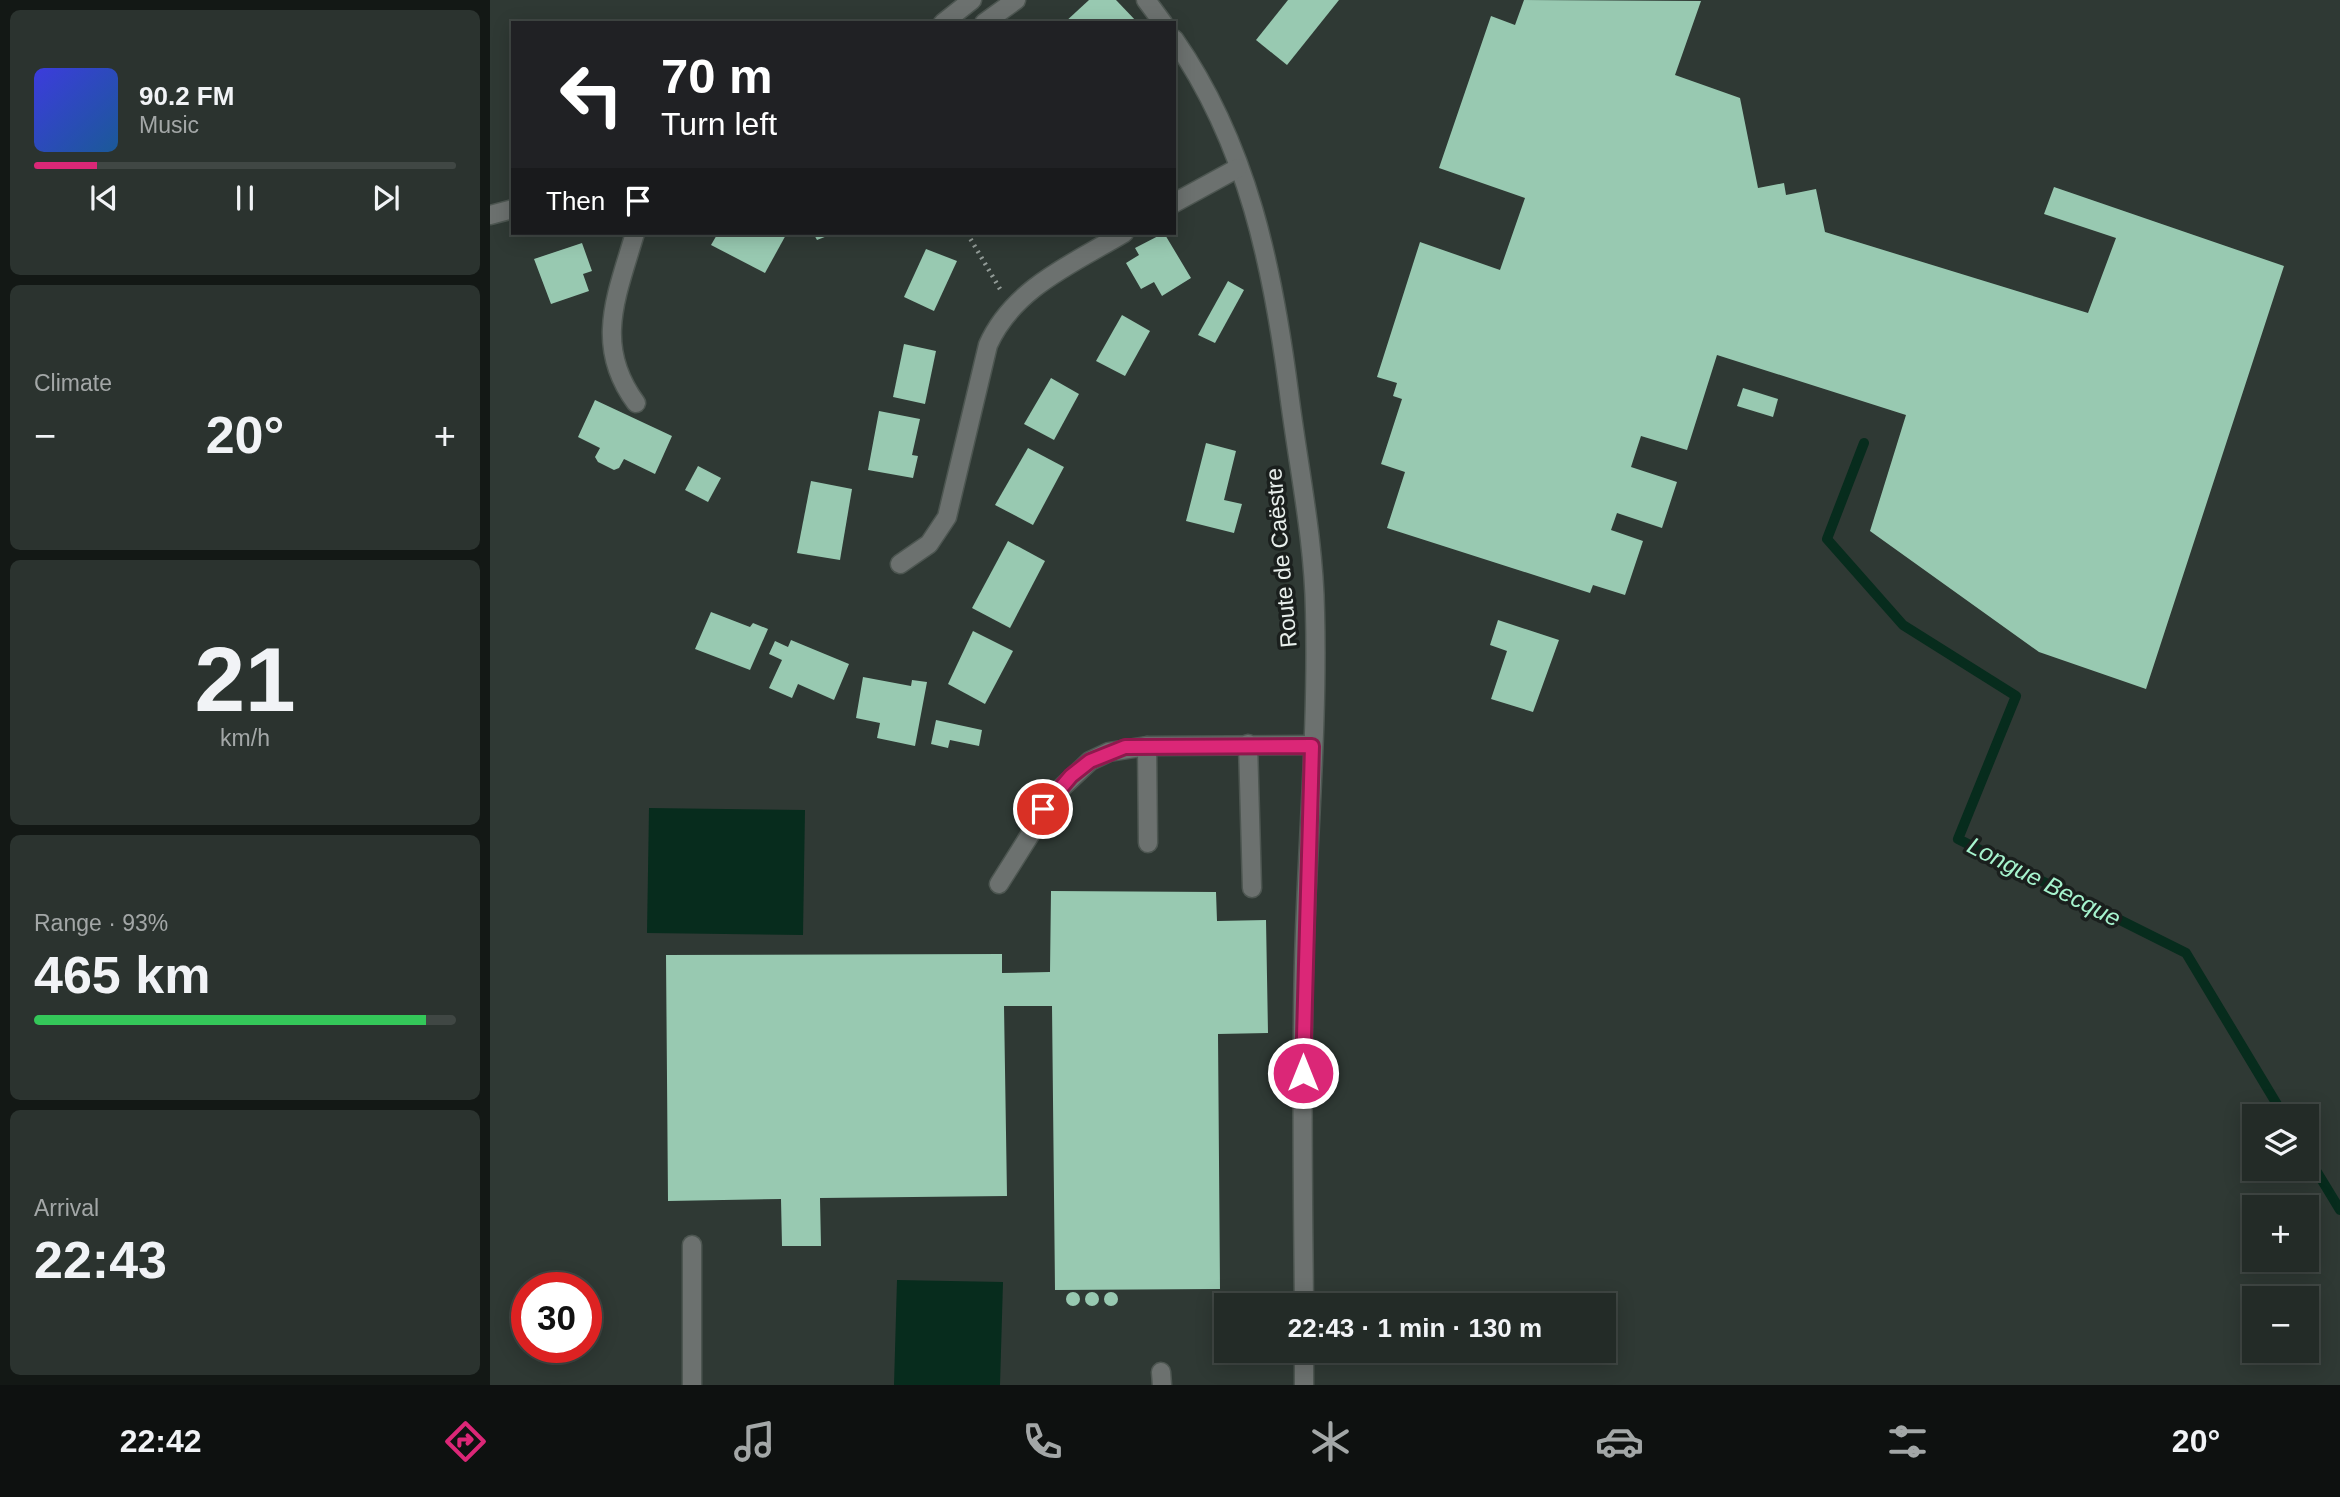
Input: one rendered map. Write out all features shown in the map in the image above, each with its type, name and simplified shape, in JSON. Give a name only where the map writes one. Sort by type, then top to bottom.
[{"type":"street","points":[[946,21],[972,0]]},
{"type":"street","points":[[987,21],[1016,0]]},
{"type":"street","points":[[1146,0],[1162,21]]},
{"type":"street","name":"Route de Caëstre","points":[[1176,43],[1210,100],[1261,233],[1278,308],[1311,564],[1315,610],[1303,1014],[1304,1293]]},
{"type":"street","points":[[1176,202],[1238,168]]},
{"type":"street","points":[[490,215],[511,210]]},
{"type":"street","points":[[634,235],[612,313],[611,345],[618,375],[636,403]]},
{"type":"street","points":[[900,564],[929,544],[947,517],[988,345],[1012,307],[1034,287],[1121,235]]},
{"type":"street","points":[[1248,744],[1252,888]]},
{"type":"street","points":[[999,884],[1043,809],[1071,776],[1109,752],[1147,746],[1312,746]]},
{"type":"street","points":[[1147,746],[1148,843]]},
{"type":"street","points":[[692,1245],[692,1385]]},
{"type":"street","points":[[1304,1363],[1304,1385]]},
{"type":"path","points":[[968,235],[1012,307]]},
{"type":"shaded area","points":[[649,808],[805,810],[803,935],[647,933]]},
{"type":"shaded area","points":[[897,1280],[1003,1282],[1000,1385],[894,1385]]},
{"type":"building","points":[[1089,0],[1116,0],[1136,21],[1066,21]]},
{"type":"building","points":[[1288,0],[1339,0],[1287,65],[1256,40]]},
{"type":"building","points":[[1524,0],[1701,1],[1675,75],[1740,98],[1758,188],[1784,183],[1786,195],[1816,189],[1825,232],[2088,313],[2116,238],[2044,214],[2054,187],[2284,266],[2146,689],[2039,652],[1870,531],[1906,415],[1717,355],[1687,450],[1641,436],[1631,467],[1677,482],[1662,528],[1617,513],[1611,530],[1643,541],[1625,595],[1593,585],[1590,593],[1387,528],[1405,472],[1381,464],[1402,399],[1393,396],[1397,383],[1377,377],[1420,242],[1500,270],[1525,198],[1439,168],[1491,16],[1515,25]]},
{"type":"building","points":[[717,235],[786,235],[765,273],[711,245]]},
{"type":"building","points":[[814,235],[830,235],[817,240]]},
{"type":"building","points":[[1165,235],[1191,278],[1162,296],[1154,282],[1141,289],[1126,263],[1139,255],[1135,248]]},
{"type":"building","points":[[582,243],[592,271],[583,274],[589,291],[551,304],[534,259]]},
{"type":"building","points":[[926,249],[957,261],[934,311],[904,297]]},
{"type":"building","points":[[1228,281],[1244,290],[1215,343],[1198,335]]},
{"type":"building","points":[[1122,315],[1150,331],[1125,376],[1096,361]]},
{"type":"building","points":[[904,344],[936,351],[925,404],[893,397]]},
{"type":"building","points":[[1051,378],[1079,394],[1054,440],[1024,424]]},
{"type":"building","points":[[1743,388],[1778,399],[1773,417],[1737,406]]},
{"type":"building","points":[[595,400],[672,436],[655,474],[624,459],[619,468],[614,470],[598,462],[595,457],[600,448],[578,437]]},
{"type":"building","points":[[879,411],[920,419],[912,455],[918,456],[913,478],[868,470]]},
{"type":"building","points":[[1206,443],[1236,451],[1224,500],[1242,504],[1234,533],[1186,521]]},
{"type":"building","points":[[1028,448],[1064,467],[1033,525],[995,505]]},
{"type":"building","points":[[698,466],[721,478],[708,502],[685,490]]},
{"type":"building","points":[[811,481],[852,489],[840,560],[797,553]]},
{"type":"building","points":[[1008,541],[1045,561],[1010,628],[972,608]]},
{"type":"building","points":[[711,612],[750,627],[753,623],[768,629],[750,670],[695,649]]},
{"type":"building","points":[[1498,620],[1559,640],[1533,712],[1491,699],[1507,651],[1490,645]]},
{"type":"building","points":[[973,631],[1013,651],[985,704],[948,684]]},
{"type":"building","points":[[791,640],[849,664],[834,700],[798,684],[792,698],[769,688],[782,660],[769,654],[775,641],[788,647]]},
{"type":"building","points":[[863,677],[911,686],[912,680],[927,682],[915,746],[877,738],[880,723],[856,718]]},
{"type":"building","points":[[936,720],[982,730],[979,746],[950,740],[948,748],[931,744]]},
{"type":"building","points":[[1051,891],[1216,892],[1217,921],[1266,920],[1268,1033],[1218,1034],[1220,1289],[1055,1290],[1052,1006],[1004,1006],[1007,1196],[820,1198],[821,1246],[782,1246],[781,1199],[668,1201],[666,955],[1002,954],[1002,973],[1050,972]]},
{"type":"building","points":[[1070,1292],[1076,1292],[1080,1299],[1076,1306],[1070,1306],[1066,1302],[1066,1296]]},
{"type":"building","points":[[1089,1292],[1095,1292],[1099,1299],[1095,1306],[1089,1306],[1085,1302],[1085,1296]]},
{"type":"building","points":[[1108,1292],[1114,1292],[1118,1299],[1114,1306],[1108,1306],[1104,1302],[1104,1296]]},
{"type":"waterway","name":"Longue Becque","points":[[1864,443],[1827,539],[1903,625],[2016,696],[1958,839],[2186,953],[2277,1104]]},
{"type":"waterway","name":"Longue Becque","points":[[2319,1175],[2340,1210]]},
{"type":"route","points":[[1043,809],[1071,776],[1090,761],[1125,747],[1248,744],[1312,746],[1304,947],[1303,1073]]}]
